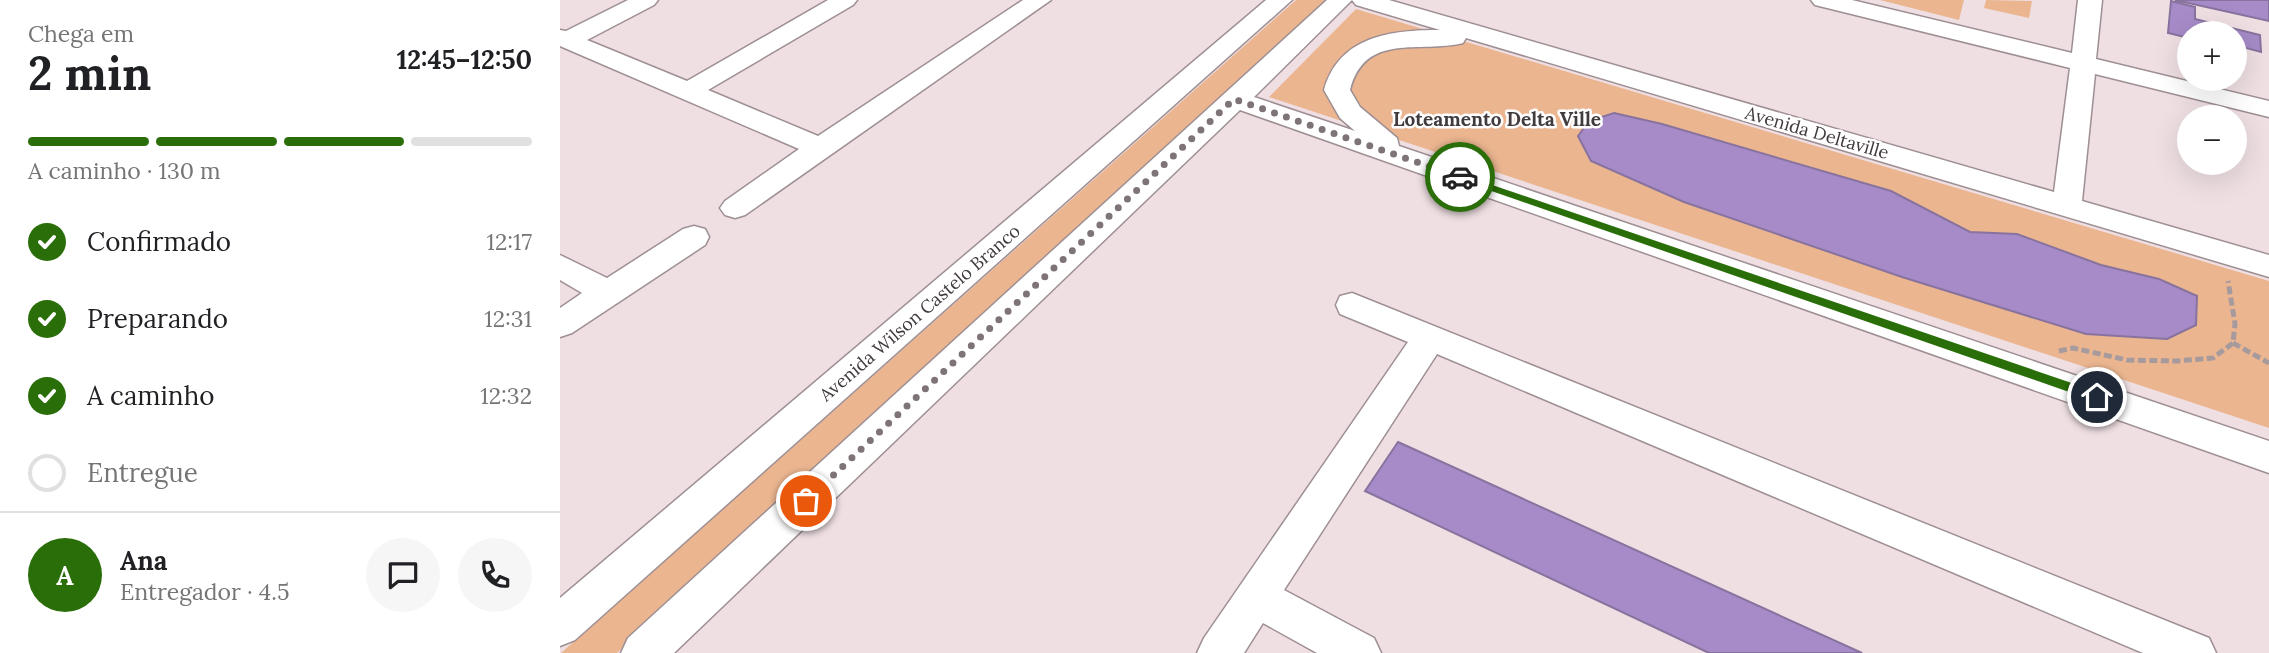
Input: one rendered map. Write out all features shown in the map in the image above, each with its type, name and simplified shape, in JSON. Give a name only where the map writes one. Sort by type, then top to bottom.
[{"type":"street","points":[[564,39],[646,0]]},
{"type":"street","points":[[688,91],[845,0]]},
{"type":"street","points":[[735,208],[820,147],[1039,0]]},
{"type":"street","name":"Avenida Wilson Castelo Branco","points":[[560,625],[1280,0]]},
{"type":"street","points":[[643,653],[1341,0]]},
{"type":"street","name":"Avenida Deltaville","points":[[1364,0],[2269,266]]},
{"type":"street","points":[[1823,0],[2269,109]]},
{"type":"street","points":[[2067,207],[2090,0]]},
{"type":"street","points":[[1406,159],[1349,112],[1338,90],[1343,69],[1371,47],[1408,37],[1502,40]]},
{"type":"street","points":[[564,39],[820,147]]},
{"type":"street","points":[[1234,99],[2269,457]]},
{"type":"street","points":[[560,324],[694,237]]},
{"type":"street","points":[[560,266],[606,292]]},
{"type":"street","points":[[1352,305],[2194,653]]},
{"type":"street","points":[[1219,653],[1430,337]]},
{"type":"street","points":[[1256,597],[1359,653]]},
{"type":"path","points":[[2048,380],[2048,362],[2059,351],[2073,348],[2127,360],[2176,361],[2213,358],[2233,343],[2235,324],[2224,253]]},
{"type":"path","points":[[2233,343],[2269,363]]},
{"type":"shaded area","points":[[1296,0],[1327,0],[617,653],[561,653]]},
{"type":"shaded area","points":[[1880,0],[1964,0],[1959,20]]},
{"type":"shaded area","points":[[1986,0],[2032,1],[2029,18],[1984,8]]},
{"type":"shaded area","points":[[2175,0],[2269,0],[2269,21]]},
{"type":"shaded area","points":[[2171,1],[2195,7],[2195,19],[2203,21],[2177,21],[2177,35],[2168,33]]},
{"type":"shaded area","points":[[1356,9],[2269,281],[2269,428],[1269,97]]},
{"type":"shaded area","points":[[2247,32],[2260,35],[2261,52],[2247,48]]},
{"type":"shaded area","points":[[1614,113],[1662,124],[1891,191],[1970,232],[2017,234],[2101,265],[2159,279],[2197,296],[2196,325],[2167,339],[2086,334],[1902,277],[1684,202],[1591,161],[1578,136],[1589,121]]},
{"type":"shaded area","points":[[1398,442],[1862,653],[1709,653],[1365,491]]},
{"type":"way so far","points":[[806,501],[1234,99],[1460,177]]},
{"type":"district","name":"Loteamento Delta Ville","points":[[1497,119]]},
{"type":"route","points":[[1460,177],[2097,397]]}]
